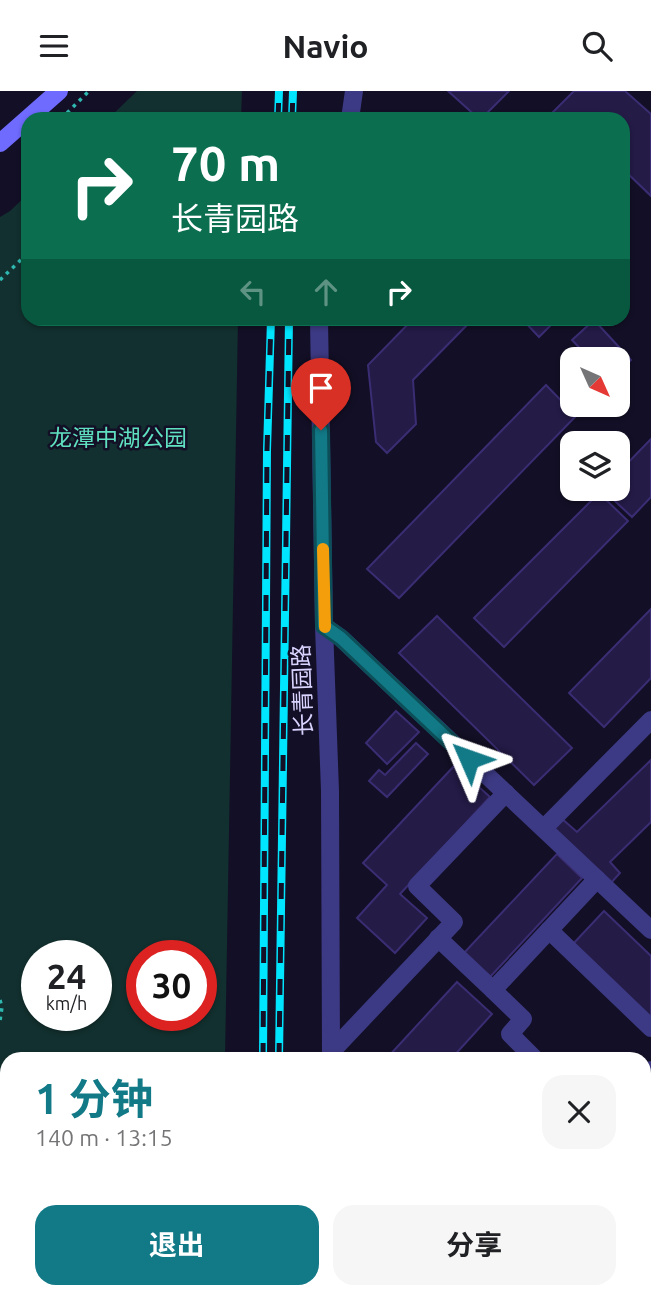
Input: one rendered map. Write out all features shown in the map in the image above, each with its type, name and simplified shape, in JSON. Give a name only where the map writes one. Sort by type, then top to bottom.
[{"type":"street","points":[[32,112],[59,91]]},
{"type":"street","points":[[350,112],[354,91]]},
{"type":"street","points":[[4,133],[21,120]]},
{"type":"street","name":"长青园路","points":[[319,326],[324,626],[330,790],[331,1052]]},
{"type":"street","points":[[324,626],[341,638],[651,930]]},
{"type":"street","points":[[544,828],[651,720]]},
{"type":"street","points":[[334,1052],[454,922],[417,886],[506,793]]},
{"type":"street","points":[[493,990],[597,879]]},
{"type":"street","points":[[549,930],[651,1028]]},
{"type":"street","points":[[438,938],[523,1019],[510,1034],[527,1052]]},
{"type":"path","points":[[68,112],[89,91]]},
{"type":"path","points":[[0,280],[21,260]]},
{"type":"path","points":[[0,1000],[0,1021]]},
{"type":"green space","points":[[137,91],[242,91],[241,112],[115,112]]},
{"type":"green space","name":"龙潭中湖公园","points":[[21,201],[21,326],[238,326],[225,1052],[0,1052],[0,217]]},
{"type":"building","points":[[448,91],[509,91],[488,112],[471,112]]},
{"type":"building","points":[[574,91],[625,91],[651,114],[651,196],[630,176],[630,112],[553,112]]},
{"type":"building","points":[[406,326],[466,326],[413,380],[416,424],[387,453],[376,442],[368,365]]},
{"type":"building","points":[[529,326],[550,326],[539,337]]},
{"type":"building","points":[[587,326],[600,326],[619,347],[579,347],[572,340]]},
{"type":"building","points":[[546,385],[560,399],[560,417],[575,417],[399,598],[367,569]]},
{"type":"building","points":[[651,439],[651,497],[632,517],[615,501],[630,501],[630,461]]},
{"type":"building","points":[[591,501],[607,501],[628,521],[504,647],[474,618]]},
{"type":"building","points":[[651,609],[651,678],[604,727],[569,693]]},
{"type":"building","points":[[437,616],[572,748],[534,785],[399,653]]},
{"type":"building","points":[[396,711],[419,732],[387,764],[366,743]]},
{"type":"building","points":[[416,743],[428,754],[387,797],[369,781],[379,770],[385,775]]},
{"type":"building","points":[[651,760],[651,822],[610,862],[620,873],[609,885],[551,830],[561,818],[577,832]]},
{"type":"building","points":[[455,765],[490,797],[400,894],[427,918],[395,953],[357,918],[387,885],[363,863]]},
{"type":"building","points":[[557,854],[582,878],[489,978],[463,954]]},
{"type":"building","points":[[604,911],[651,956],[651,1021],[572,945]]},
{"type":"building","points":[[457,982],[492,1014],[457,1052],[392,1052]]},
{"type":"railway","points":[[278,112],[279,91]]},
{"type":"railway","points":[[292,112],[293,91]]},
{"type":"railway","points":[[263,1052],[267,450],[271,326]]},
{"type":"railway","points":[[279,1052],[289,326]]},
{"type":"slow traffic","points":[[323,549],[325,627]]},
{"type":"route","points":[[321,430],[324,626],[341,638],[469,759]]}]
